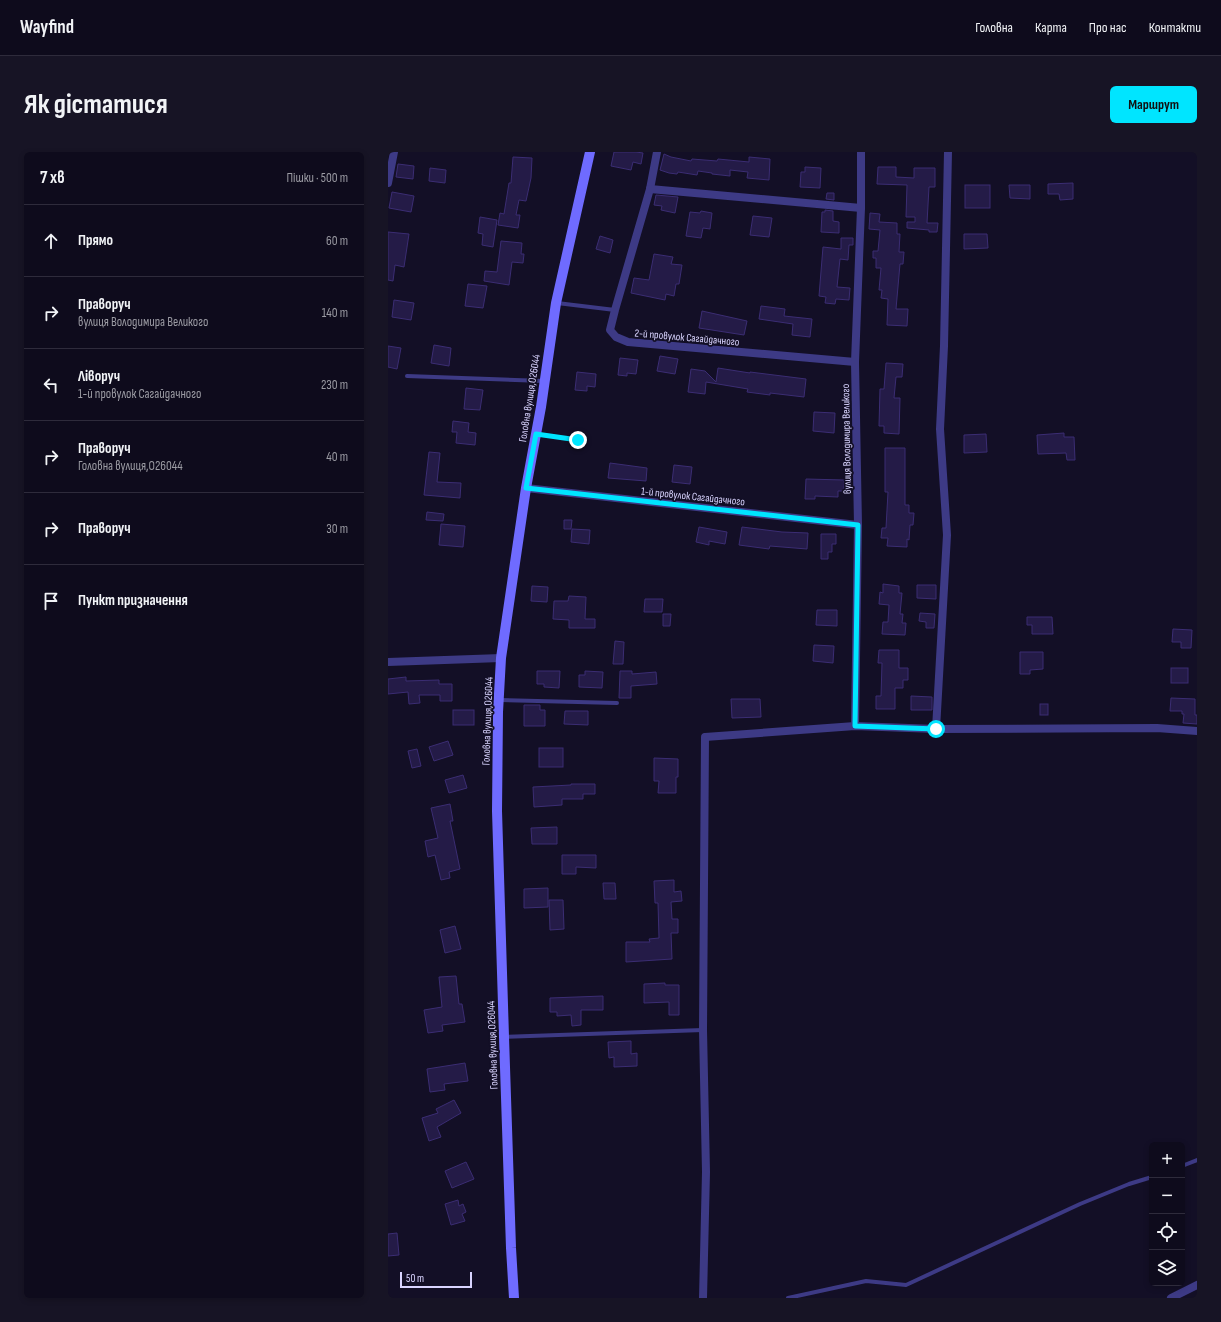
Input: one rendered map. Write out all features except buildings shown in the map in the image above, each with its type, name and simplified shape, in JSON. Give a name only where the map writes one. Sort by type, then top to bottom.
[{"type":"main road","name":"Головна вулиця,О26044","points":[[514,1298],[511,1248],[497,811],[501,658],[526,488],[541,407],[556,303],[590,152]]},
{"type":"street","points":[[388,183],[394,152]]},
{"type":"street","name":"2-й провулок Сагайдачного","points":[[657,152],[650,189],[614,310],[610,330],[616,337],[628,342],[855,362]]},
{"type":"street","name":"вулиця Володимира Великого","points":[[855,726],[858,525],[855,362],[861,208],[861,152]]},
{"type":"street","points":[[936,729],[947,535],[940,429],[944,346],[948,152]]},
{"type":"street","points":[[650,189],[861,208]]},
{"type":"street","name":"1-й провулок Сагайдачного","points":[[526,488],[858,525]]},
{"type":"street","points":[[388,662],[501,658]]},
{"type":"street","points":[[703,1298],[706,1172],[703,1030],[705,737],[855,726],[936,729],[1157,728],[1197,731]]},
{"type":"street","points":[[1171,1298],[1197,1285]]},
{"type":"lane","points":[[556,303],[614,310]]},
{"type":"lane","points":[[407,376],[544,381]]},
{"type":"lane","points":[[499,700],[617,703]]},
{"type":"lane","points":[[504,1037],[703,1030]]},
{"type":"lane","points":[[1185,1165],[1197,1160]]},
{"type":"lane","points":[[788,1298],[866,1281],[906,1286],[1080,1204],[1149,1178]]},
{"type":"path","points":[[536,434],[578,440]]},
{"type":"route","points":[[578,440],[536,434],[526,488],[858,525],[855,726],[936,729]]}]
